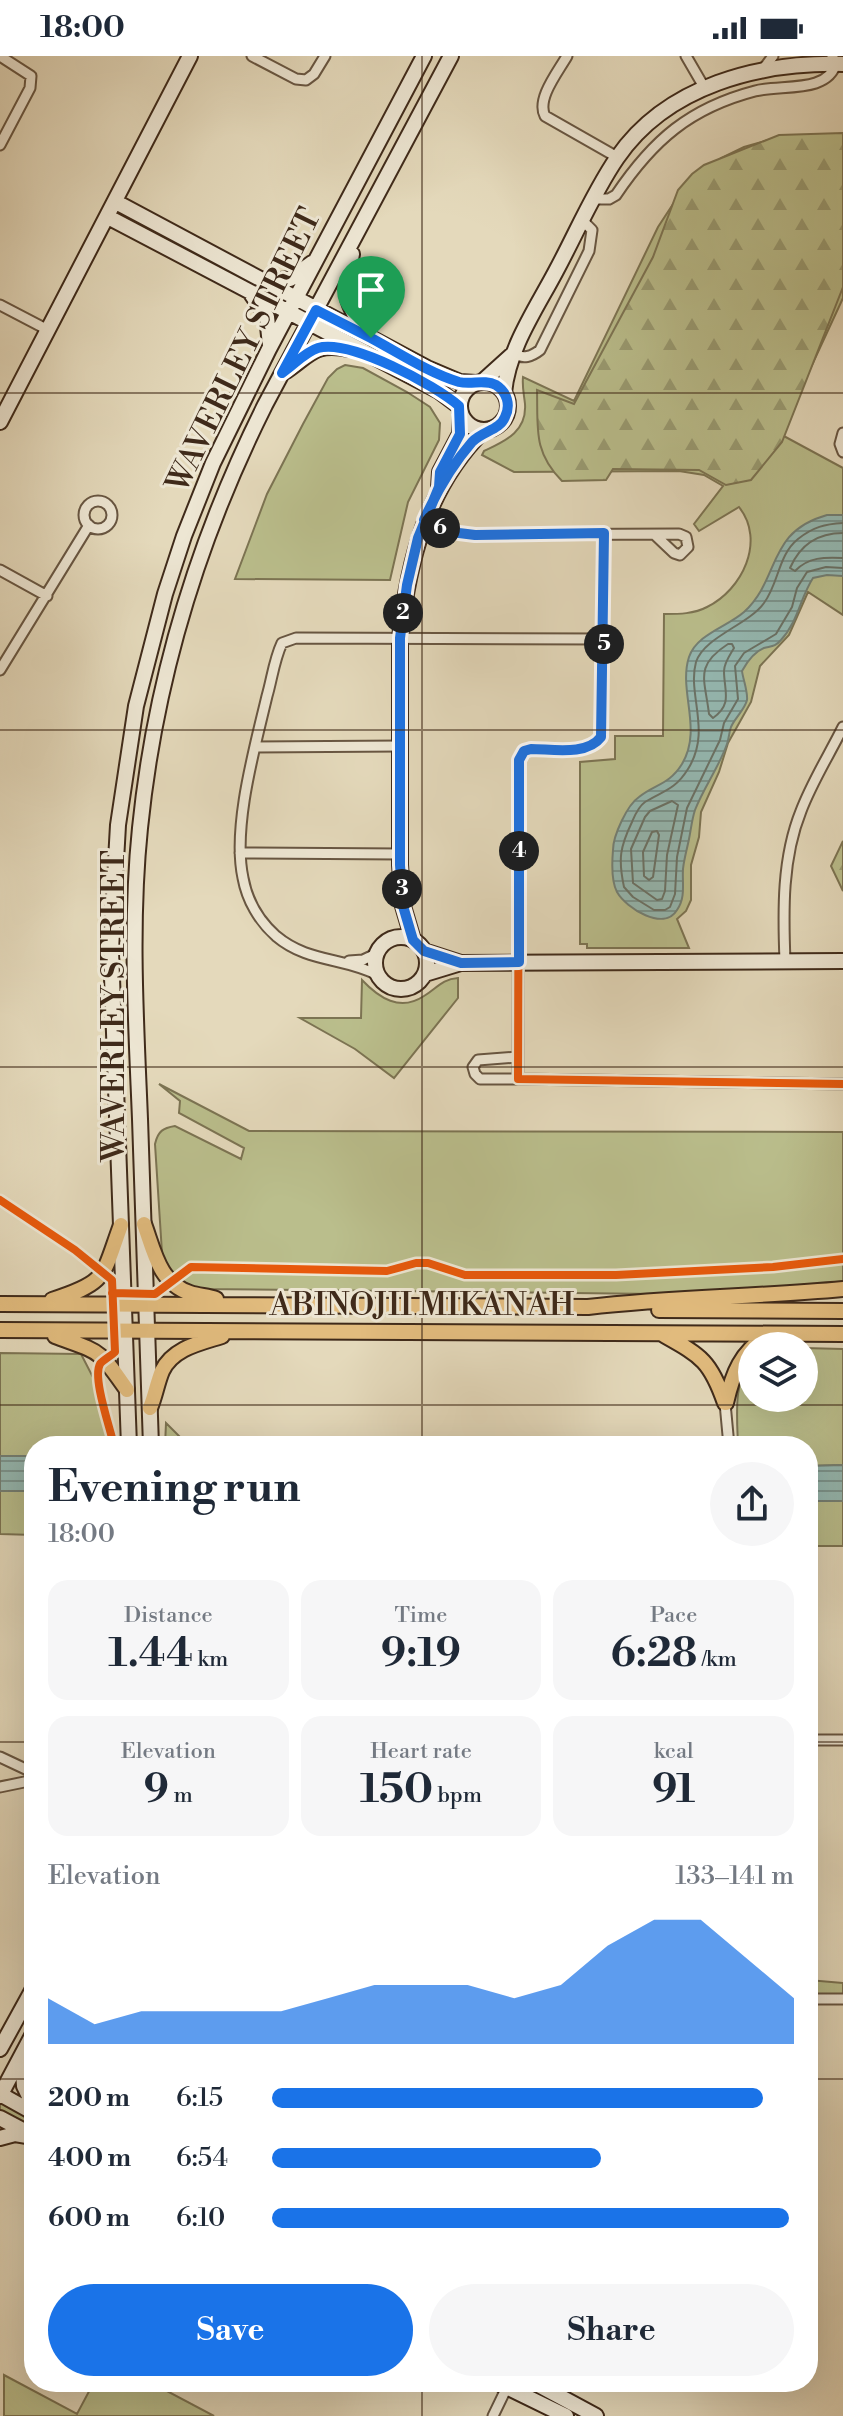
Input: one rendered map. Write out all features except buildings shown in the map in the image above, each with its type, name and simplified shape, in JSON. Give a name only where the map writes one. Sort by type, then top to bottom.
[{"type":"main road","points":[[0,422],[190,56]]},
{"type":"main road","name":"WAVERLEY STREET","points":[[129,1436],[112,924],[118,825],[129,744],[152,637],[184,536],[213,463],[269,349],[424,56]]},
{"type":"main road","name":"WAVERLEY STREET","points":[[151,1436],[134,939],[138,852],[149,763],[171,652],[198,566],[239,460],[451,56]]},
{"type":"main road","points":[[108,217],[250,291],[312,316],[365,353],[446,395],[473,427],[484,430],[495,428],[504,420],[508,407],[504,393],[513,354],[617,157],[648,125],[704,87],[769,62],[837,61]]},
{"type":"main road","points":[[116,202],[263,282],[293,306]]},
{"type":"main road","points":[[355,237],[346,280],[347,296],[354,314],[371,338]]},
{"type":"main road","points":[[263,282],[290,279],[318,258]]},
{"type":"main road","points":[[250,291],[267,317],[269,349]]},
{"type":"main road","points":[[312,316],[371,338],[449,378],[496,386],[504,393]]},
{"type":"main road","points":[[282,373],[319,348],[333,346],[365,353]]},
{"type":"main road","points":[[439,487],[440,472],[460,434],[463,394],[513,354]]},
{"type":"main road","points":[[403,906],[389,941],[378,953],[375,964],[378,975],[388,985],[402,989],[415,985],[425,974],[427,966],[403,906],[400,854],[400,638],[407,585],[424,520],[439,487],[484,430]]},
{"type":"main road","points":[[389,941],[405,938],[461,963]]},
{"type":"main road","points":[[425,974],[461,963],[843,961]]},
{"type":"main road","points":[[144,1224],[160,1269],[170,1281],[189,1293],[240,1305]]},
{"type":"main road","points":[[41,1304],[77,1293],[94,1283],[107,1265],[121,1225]]},
{"type":"main road","name":"ABINOJII MIKANAH","points":[[0,1304],[588,1307],[843,1289]]},
{"type":"main road","points":[[588,1307],[843,1311]]},
{"type":"main road","name":"ABINOJII MIKANAH","points":[[0,1330],[738,1334]]},
{"type":"main road","points":[[39,1330],[95,1350],[127,1390]]},
{"type":"main road","points":[[150,1408],[161,1373],[170,1359],[191,1346],[237,1332]]},
{"type":"main road","points":[[662,1334],[694,1352],[709,1366],[725,1403]]},
{"type":"main road","name":"ABINOJII MIKANAH","points":[[818,1334],[843,1334]]},
{"type":"main road","points":[[725,1403],[738,1361]]},
{"type":"main road","points":[[0,2049],[24,2006]]},
{"type":"main road","points":[[0,2037],[13,2026]]},
{"type":"main road","points":[[23,2053],[0,2095],[24,2108]]},
{"type":"main road","points":[[23,2053],[24,2086]]},
{"type":"main road","points":[[0,2118],[24,2131]]},
{"type":"main road","points":[[0,2138],[24,2135]]},
{"type":"main road","points":[[520,2392],[566,2416]]},
{"type":"main road","points":[[552,2392],[596,2416]]},
{"type":"street","points":[[0,56],[31,76],[30,88],[0,145]]},
{"type":"street","points":[[252,56],[296,79],[306,80],[314,74],[325,56]]},
{"type":"street","points":[[567,56],[543,100],[541,110],[545,116],[617,157]]},
{"type":"street","points":[[686,56],[704,87]]},
{"type":"street","points":[[593,199],[609,199],[616,195],[650,149],[698,112],[734,96],[771,87],[817,84],[834,73],[837,61]]},
{"type":"street","points":[[513,354],[531,356],[540,350],[589,251],[592,230],[583,221]]},
{"type":"street","points":[[0,305],[48,330]]},
{"type":"street","points":[[843,433],[840,444],[843,452]]},
{"type":"street","points":[[424,520],[459,533],[475,535],[655,535]]},
{"type":"street","points":[[0,670],[89,525]]},
{"type":"street","points":[[518,1079],[519,760],[524,751],[531,749],[583,748],[596,744],[601,737],[604,533]]},
{"type":"street","points":[[0,570],[47,596]]},
{"type":"street","points":[[378,975],[342,962],[305,954],[276,936],[247,895],[242,877],[240,853],[245,802],[255,747],[277,655],[286,640],[604,639]]},
{"type":"street","points":[[785,961],[786,869],[791,843],[806,799],[843,727]]},
{"type":"street","points":[[255,747],[401,746]]},
{"type":"street","points":[[240,853],[400,854]]},
{"type":"street","points":[[342,962],[363,960],[378,953]]},
{"type":"street","points":[[518,1057],[478,1060],[473,1067],[475,1074],[480,1079],[843,1084]]},
{"type":"street","points":[[725,1403],[728,1436]]},
{"type":"street","points":[[818,1740],[843,1740]]},
{"type":"street","points":[[0,1757],[24,1768]]},
{"type":"street","points":[[0,1787],[24,1782]]},
{"type":"street","points":[[818,1999],[843,1999]]},
{"type":"street","points":[[493,2416],[501,2392]]},
{"type":"green space","points":[[843,133],[843,287],[782,442],[751,480],[726,485],[699,470],[613,469],[606,480],[562,481],[546,460],[539,439],[537,390],[574,404],[653,257],[678,190],[704,165],[779,135]]},
{"type":"green space","points":[[843,136],[843,298],[780,434],[843,468],[843,615],[808,592],[789,635],[760,666],[751,702],[728,743],[701,812],[699,837],[691,865],[691,900],[686,911],[677,919],[689,948],[587,948],[587,944],[580,944],[580,762],[615,759],[615,736],[663,736],[664,614],[697,611],[720,599],[731,589],[740,577],[750,549],[747,520],[739,507],[699,531],[694,524],[723,486],[704,475],[679,471],[514,472],[482,455],[513,434],[522,422],[525,414],[523,377],[574,401],[658,227],[681,192],[721,158],[744,147],[768,140]]},
{"type":"green space","points":[[345,365],[363,368],[407,392],[430,407],[440,423],[439,440],[408,502],[390,580],[235,579],[267,494],[328,378]]},
{"type":"green space","points":[[843,841],[843,891],[831,866]]},
{"type":"green space","points":[[458,978],[458,998],[394,1078],[355,1049],[300,1018],[361,1018],[362,980],[390,1001],[407,1003],[444,982]]},
{"type":"green space","points":[[159,1084],[249,1131],[843,1132],[843,1296],[200,1289],[176,1276],[162,1253],[156,1140],[162,1131],[175,1126],[241,1159],[244,1148],[179,1113],[180,1101]]},
{"type":"green space","points":[[818,1348],[843,1349],[843,1465],[818,1466],[818,1436],[738,1436],[738,1400],[738,1412],[818,1412]]},
{"type":"green space","points":[[0,1353],[81,1354],[98,1387],[106,1436],[24,1436],[24,1535],[0,1534]]},
{"type":"green space","points":[[166,1423],[179,1436],[165,1436]]},
{"type":"green space","points":[[818,1501],[843,1501],[843,1546],[818,1546]]},
{"type":"green space","points":[[818,1981],[843,1983],[843,1999],[818,1999]]},
{"type":"green space","points":[[0,2096],[24,2108],[24,2131],[0,2118]]},
{"type":"green space","points":[[4,2375],[24,2386],[24,2392],[36,2392],[77,2414],[89,2392],[169,2392],[214,2416],[4,2416]]},
{"type":"water","points":[[827,515],[843,515],[843,576],[813,578],[787,633],[777,644],[757,652],[742,671],[747,700],[731,727],[724,752],[695,810],[683,865],[680,905],[671,916],[663,919],[637,911],[617,892],[614,882],[615,837],[634,801],[672,776],[688,751],[691,724],[686,670],[689,657],[699,642],[744,612],[756,599],[776,557],[794,533],[807,523]]},
{"type":"water","points":[[0,1456],[24,1456],[24,1491],[0,1491]]},
{"type":"water","points":[[843,1465],[843,1501],[818,1501],[818,1466]]},
{"type":"cycle path","points":[[604,533],[601,737],[595,743],[578,749],[531,749],[524,751],[519,760],[518,1079],[843,1084]]},
{"type":"cycle path","points":[[0,1200],[75,1250],[112,1280],[115,1352],[100,1364],[98,1371],[111,1436]]},
{"type":"cycle path","points":[[112,1293],[155,1294],[191,1267],[387,1271],[428,1263],[465,1275],[616,1275],[773,1267],[843,1259]]},
{"type":"route","points":[[371,338],[316,310],[282,373],[316,349],[328,346],[345,348],[365,353],[446,395],[459,406],[460,434],[440,472],[439,487],[424,520],[418,538],[407,585],[400,638],[400,865],[403,906],[413,940],[424,951],[461,963],[519,962],[519,760],[524,751],[531,749],[575,749],[596,744],[603,732],[604,533],[475,535],[459,533],[424,520],[431,505],[439,487],[470,444],[484,430],[492,430],[504,420],[508,410],[507,399],[502,390],[493,384],[460,382],[371,338]]}]
